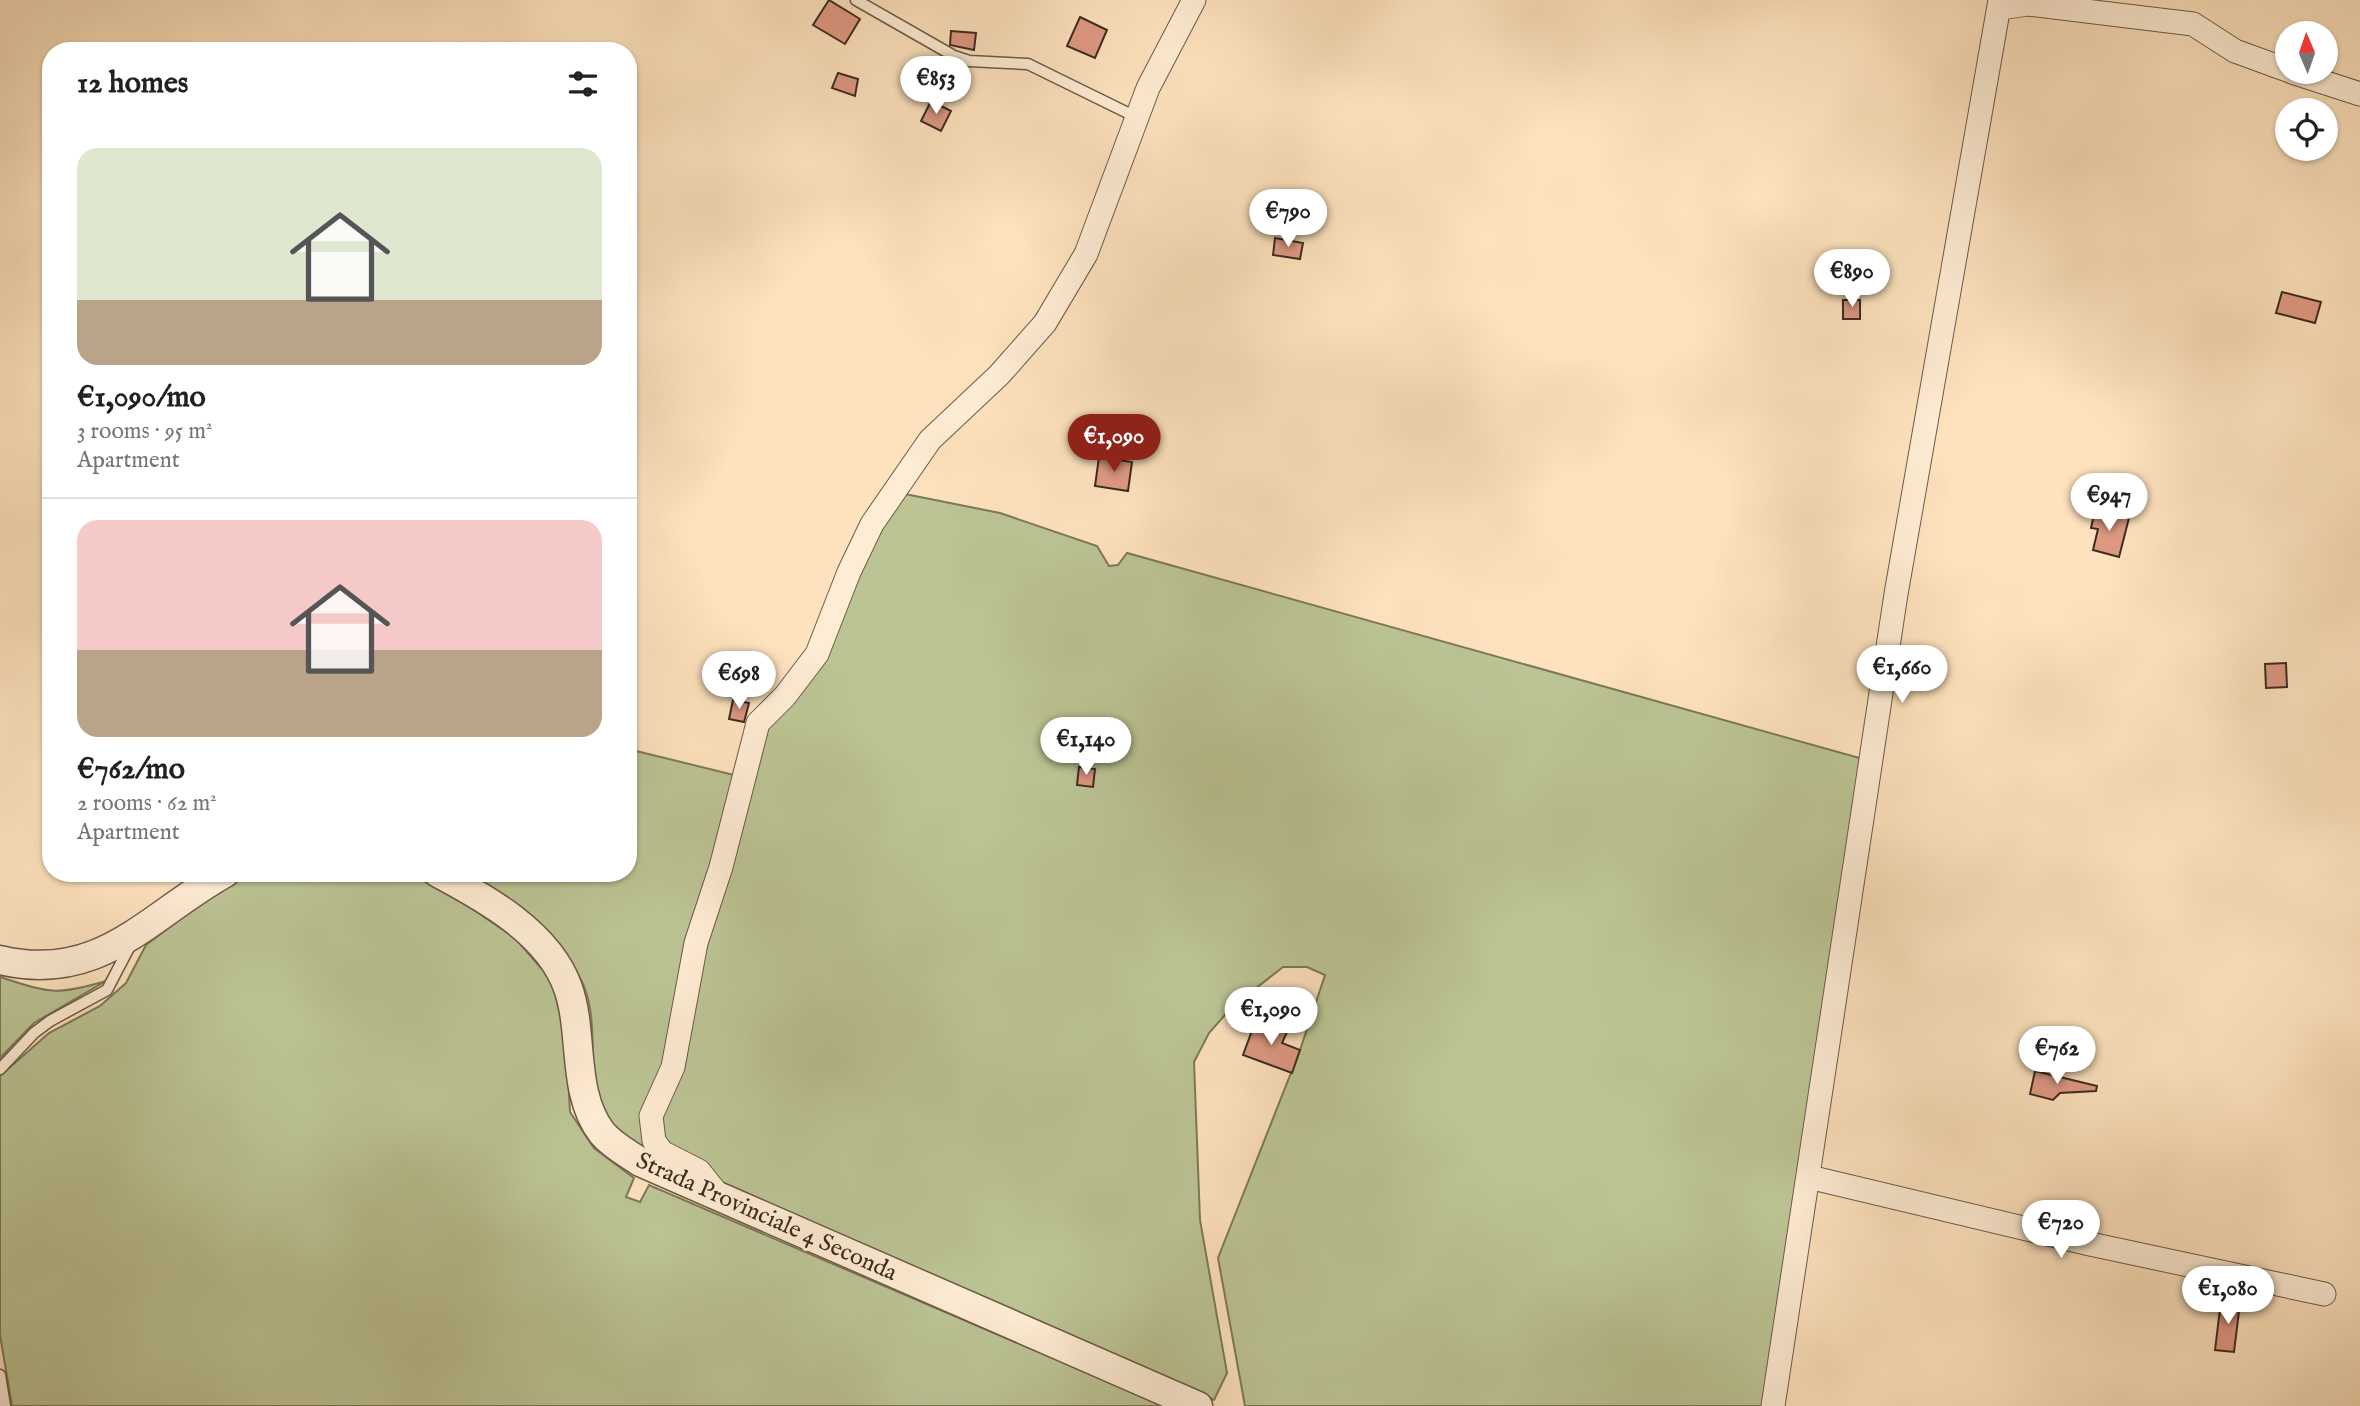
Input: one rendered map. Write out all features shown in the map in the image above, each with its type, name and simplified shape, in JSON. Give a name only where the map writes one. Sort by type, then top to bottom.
[{"type":"street","points":[[719,1196],[699,1171],[662,1152],[654,1141],[652,1116],[673,1067],[695,943],[721,867],[758,723],[785,696],[817,654],[849,572],[872,524],[930,440],[999,375],[1045,323],[1086,254],[1136,117],[1194,0]]},
{"type":"street","points":[[1773,1406],[1896,594],[2000,4],[2193,24],[2235,51],[2275,66]]},
{"type":"street","points":[[2329,84],[2360,94]]},
{"type":"street","points":[[0,960],[44,965],[106,951],[134,936],[212,882]]},
{"type":"street","name":"Strada Provinciale 4 Seconda","points":[[452,882],[514,922],[539,943],[558,967],[568,987],[587,1101],[602,1133],[640,1162],[1198,1406]]},
{"type":"street","points":[[1809,1177],[2090,1244],[2324,1294]]},
{"type":"lane","points":[[856,0],[954,57],[968,61],[1028,64],[1136,117]]},
{"type":"lane","points":[[0,1069],[34,1033],[50,1021],[107,990],[118,974],[134,936]]},
{"type":"lane","points":[[0,1375],[5,1406]]},
{"type":"green space","points":[[905,494],[1000,513],[1097,546],[1109,566],[1118,565],[1127,553],[1863,759],[1763,1406],[1245,1406],[1218,1258],[1300,1050],[1325,975],[1307,967],[1283,967],[1232,1007],[1209,1033],[1194,1062],[1200,1220],[1227,1373],[1214,1400],[723,1186],[667,1146],[659,1126],[755,752],[871,540]]},
{"type":"green space","points":[[637,751],[734,775],[653,1156],[618,1131],[606,1115],[595,1081],[590,1007],[577,974],[551,941],[480,882],[637,882]]},
{"type":"green space","points":[[236,882],[425,882],[452,895],[515,938],[548,976],[555,993],[566,1041],[570,1112],[594,1148],[634,1178],[626,1197],[640,1202],[649,1185],[1164,1406],[12,1406],[0,1335],[0,1076],[49,1033],[100,1006],[126,983],[146,945],[218,891]]},
{"type":"green space","points":[[0,977],[53,991],[75,989],[106,981],[34,1023],[0,1058]]},
{"type":"building","points":[[829,0],[860,19],[845,44],[813,25]]},
{"type":"building","points":[[1080,17],[1107,30],[1095,58],[1067,46]]},
{"type":"building","points":[[951,31],[976,33],[974,50],[950,45]]},
{"type":"building","points":[[838,73],[858,79],[855,96],[832,88]]},
{"type":"building","points":[[931,101],[951,111],[941,131],[921,121]]},
{"type":"building","points":[[1275,238],[1303,243],[1300,259],[1273,255]]},
{"type":"building","points":[[2282,292],[2321,302],[2315,323],[2276,313]]},
{"type":"building","points":[[1843,300],[1860,300],[1860,319],[1843,319]]},
{"type":"building","points":[[1099,457],[1132,462],[1128,491],[1095,486]]},
{"type":"building","points":[[2095,510],[2129,518],[2119,557],[2093,550],[2098,529],[2091,528]]},
{"type":"building","points":[[2286,663],[2287,687],[2266,688],[2265,664]]},
{"type":"building","points":[[733,700],[749,703],[744,722],[729,719]]},
{"type":"building","points":[[1079,767],[1095,769],[1093,787],[1077,785]]},
{"type":"building","points":[[1256,1020],[1287,1032],[1282,1043],[1300,1050],[1292,1073],[1243,1055]]},
{"type":"building","points":[[2035,1071],[2097,1086],[2096,1091],[2060,1093],[2053,1100],[2030,1094]]},
{"type":"building","points":[[2221,1301],[2240,1303],[2234,1352],[2215,1350]]}]
